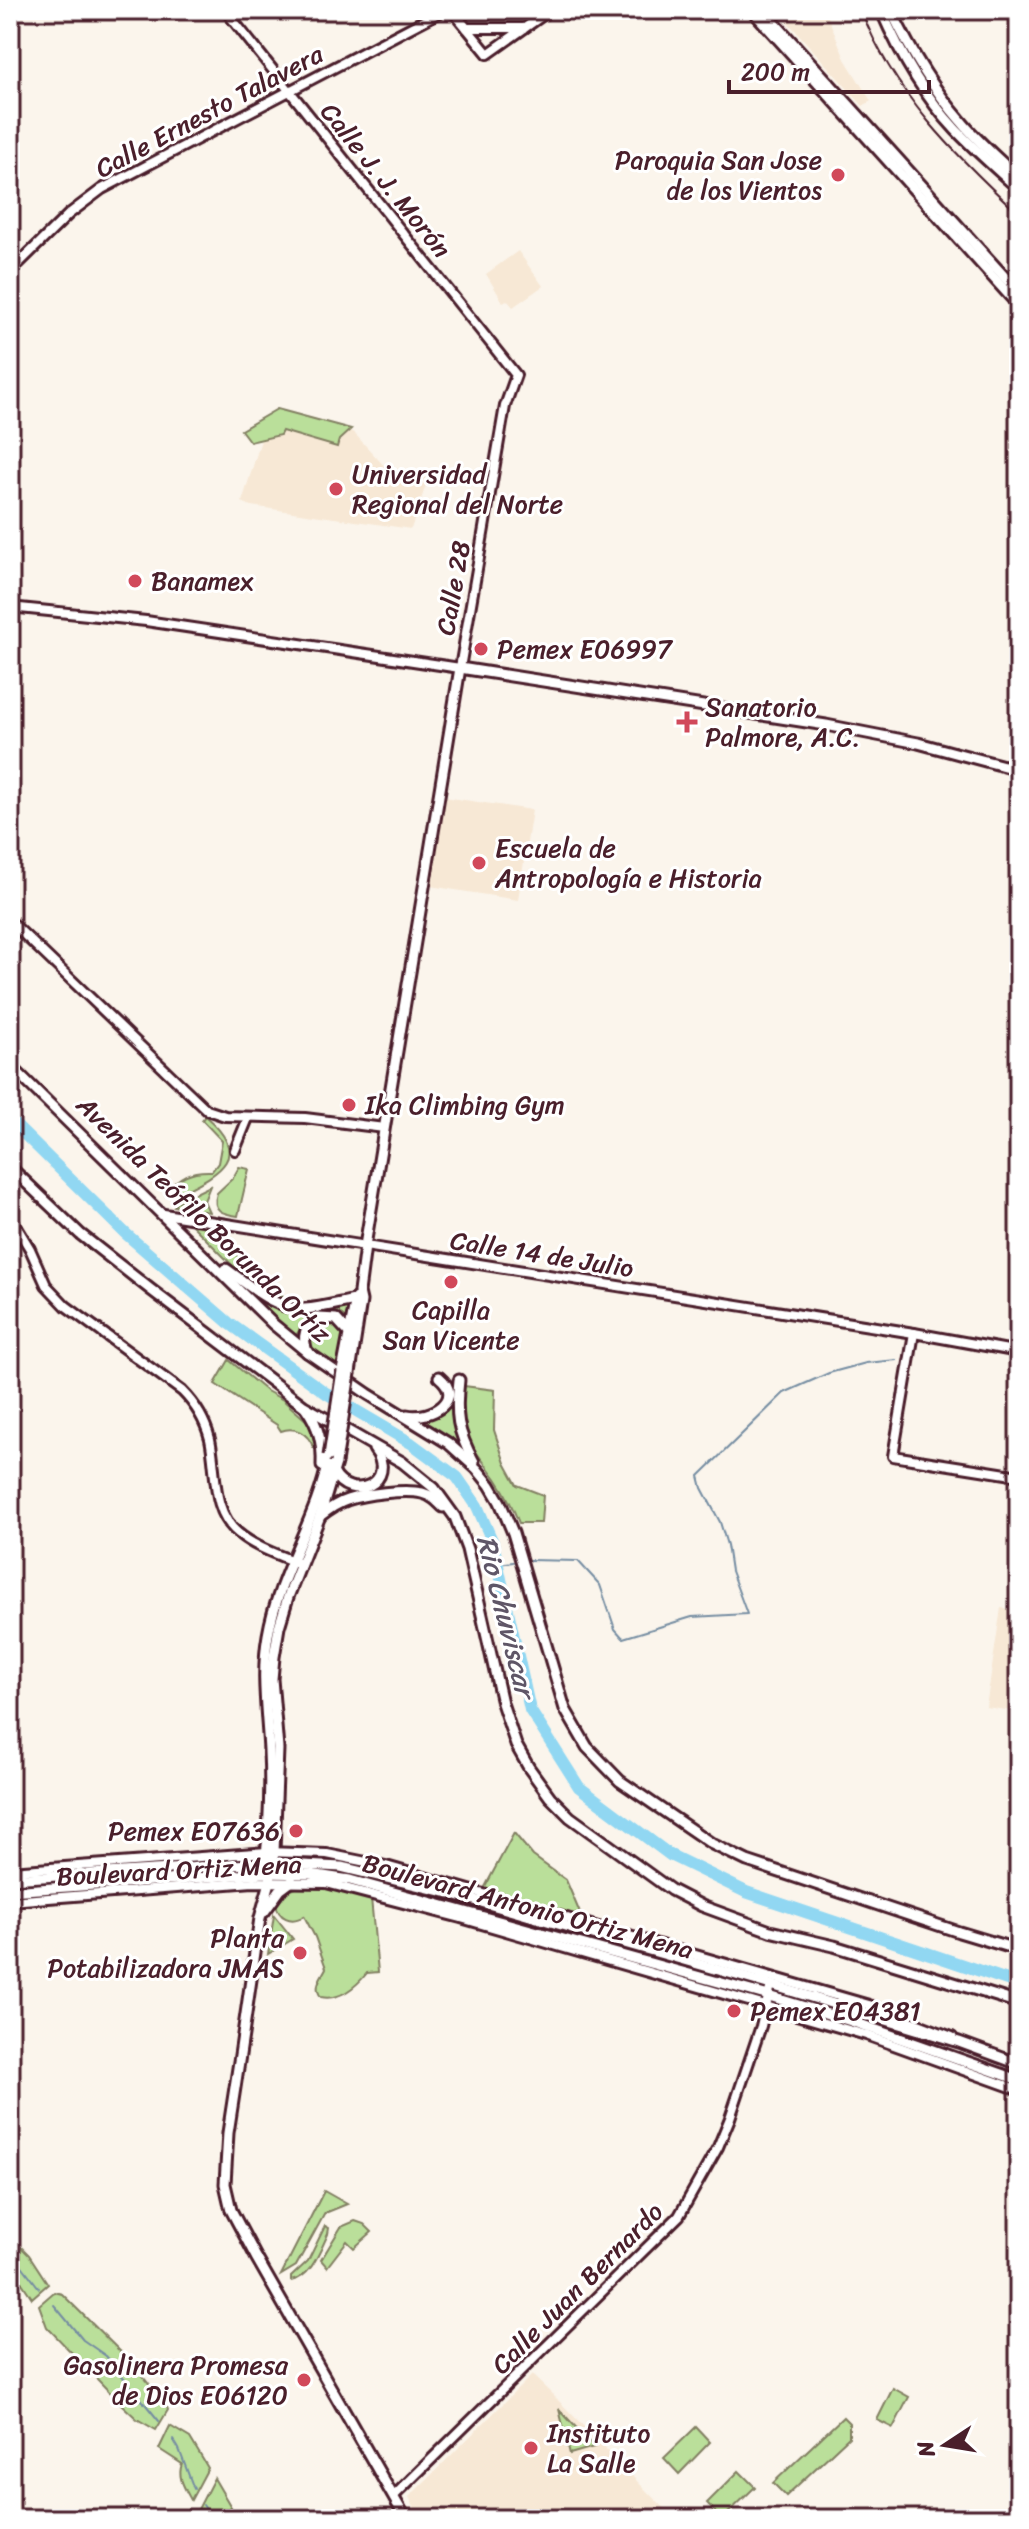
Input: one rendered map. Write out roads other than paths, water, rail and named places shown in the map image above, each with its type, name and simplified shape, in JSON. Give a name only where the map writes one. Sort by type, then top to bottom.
[{"type":"main road","points":[[752,10],[1019,306]]},
{"type":"main road","points":[[763,10],[1019,293]]},
{"type":"main road","points":[[881,10],[905,60],[938,109],[972,147],[1019,189]]},
{"type":"main road","points":[[891,10],[909,46],[945,102],[1019,179]]},
{"type":"main road","points":[[346,1372],[348,1333],[357,1296],[460,668],[826,725],[918,743],[1019,770]]},
{"type":"main road","name":"Avenida Teófilo Borunda Ortíz","points":[[10,1065],[273,1324],[307,1352],[448,1443],[477,1469],[500,1502],[513,1533],[565,1709],[587,1747],[611,1773],[641,1798],[712,1844],[747,1861],[1019,1950]]},
{"type":"main road","points":[[10,1167],[80,1234],[304,1406],[422,1476],[434,1488],[455,1517],[467,1549],[508,1724],[529,1768],[550,1797],[570,1817],[671,1890],[702,1906],[770,1931],[834,1946],[1019,2003]]},
{"type":"main road","points":[[210,1259],[252,1288],[293,1308],[304,1309],[357,1296]]},
{"type":"main road","points":[[357,1296],[361,1301],[346,1372],[333,1464],[317,1512],[295,1562],[274,1657],[272,1679],[278,1749],[268,1870],[224,2168],[227,2199],[262,2268],[406,2519]]},
{"type":"main road","points":[[307,1352],[304,1336],[307,1327],[319,1318],[336,1319],[348,1333]]},
{"type":"main road","points":[[398,1412],[423,1416],[440,1409],[448,1395],[448,1386],[439,1377]]},
{"type":"main road","points":[[459,1380],[456,1405],[458,1428],[477,1469]]},
{"type":"main road","points":[[304,1406],[317,1426],[322,1451],[317,1512]]},
{"type":"main road","points":[[333,1464],[342,1485],[349,1488],[367,1487],[381,1474],[382,1466],[380,1457],[369,1444]]},
{"type":"main road","points":[[317,1512],[333,1464]]},
{"type":"main road","points":[[317,1512],[347,1500],[408,1492],[433,1497],[455,1517]]},
{"type":"main road","name":"Boulevard Antonio Ortiz Mena","points":[[10,1891],[268,1870]]},
{"type":"main road","name":"Boulevard Antonio Ortiz Mena","points":[[10,1879],[268,1870],[350,1880],[769,1996],[862,2024],[1019,2080]]},
{"type":"main road","points":[[260,1918],[280,1890],[292,1881]]},
{"type":"main road","name":"Boulevard Antonio Ortiz Mena","points":[[769,1996],[959,2042],[1019,2064]]},
{"type":"street","name":"Calle J. J. Morón","points":[[225,10],[516,375]]},
{"type":"street","name":"Calle Ernesto Talavera","points":[[10,272],[92,195],[444,10]]},
{"type":"street","points":[[452,10],[488,54],[550,10]]},
{"type":"street","points":[[467,28],[525,28]]},
{"type":"street","name":"Calle 28","points":[[460,668],[505,406],[516,375]]},
{"type":"street","points":[[10,607],[146,621],[460,668]]},
{"type":"street","points":[[10,921],[207,1110],[225,1116],[305,1118],[384,1128]]},
{"type":"street","points":[[235,1150],[248,1118]]},
{"type":"street","name":"Calle 14 de Julio","points":[[164,1214],[1019,1352]]},
{"type":"street","points":[[10,1216],[49,1290],[189,1398],[201,1416],[209,1438],[218,1499],[231,1526],[251,1542],[295,1562]]},
{"type":"street","points":[[10,1227],[30,1249]]},
{"type":"street","points":[[914,1333],[893,1456],[1019,1476]]},
{"type":"street","points":[[10,1871],[268,1870],[337,1855],[399,1869],[869,2005],[941,2031],[959,2042]]},
{"type":"street","name":"Boulevard Ortiz Mena","points":[[10,1901],[268,1870],[292,1881],[326,1883],[769,1996]]},
{"type":"street","name":"Boulevard Antonio Ortiz Mena","points":[[769,1996],[1019,2090]]},
{"type":"street","name":"Calle Juan Bernardo","points":[[394,2496],[679,2216],[724,2134],[769,1996]]},
{"type":"waterway","name":"Rio Chuviscar","points":[[10,1120],[125,1233],[229,1323],[326,1393],[411,1443],[457,1477],[477,1506],[493,1543],[530,1710],[579,1787],[670,1855],[746,1892],[1019,1984]]},
{"type":"waterway","points":[[529,1560],[578,1561],[600,1585],[615,1629],[623,1638],[692,1617],[747,1614],[731,1571],[720,1522],[699,1476],[784,1393],[829,1373],[866,1363],[897,1360]]},
{"type":"waterway","points":[[499,1564],[513,1562]]},
{"type":"waterway","points":[[10,2250],[39,2288]]},
{"type":"waterway","points":[[54,2305],[83,2340],[106,2356],[159,2421]]},
{"type":"waterway","points":[[173,2439],[194,2489]]},
{"type":"waterway","points":[[203,2505],[213,2519]]},
{"type":"railway","points":[[861,10],[890,69],[928,121],[1019,214]]},
{"type":"place","name":"Paroquia San Jose de los Vientos","points":[[838,175]]},
{"type":"place","name":"Universidad Regional del Norte","points":[[336,489]]},
{"type":"place","name":"Banamex","points":[[135,581]]},
{"type":"place","name":"Pemex E06997","points":[[481,649]]},
{"type":"place","name":"Sanatorio Palmore, A.C.","points":[[687,722]]},
{"type":"place","name":"Escuela de Antropología e Historia","points":[[479,863]]},
{"type":"place","name":"Ika Climbing Gym","points":[[349,1105]]},
{"type":"place","name":"Capilla San Vicente","points":[[451,1282]]},
{"type":"place","name":"Pemex E07636","points":[[296,1831]]},
{"type":"place","name":"Planta Potabilizadora JMAS","points":[[300,1953]]},
{"type":"place","name":"Pemex E04381","points":[[734,2011]]},
{"type":"place","name":"Gasolinera Promesa de Dios E06120","points":[[304,2380]]},
{"type":"place","name":"Instituto La Salle","points":[[531,2448]]}]
